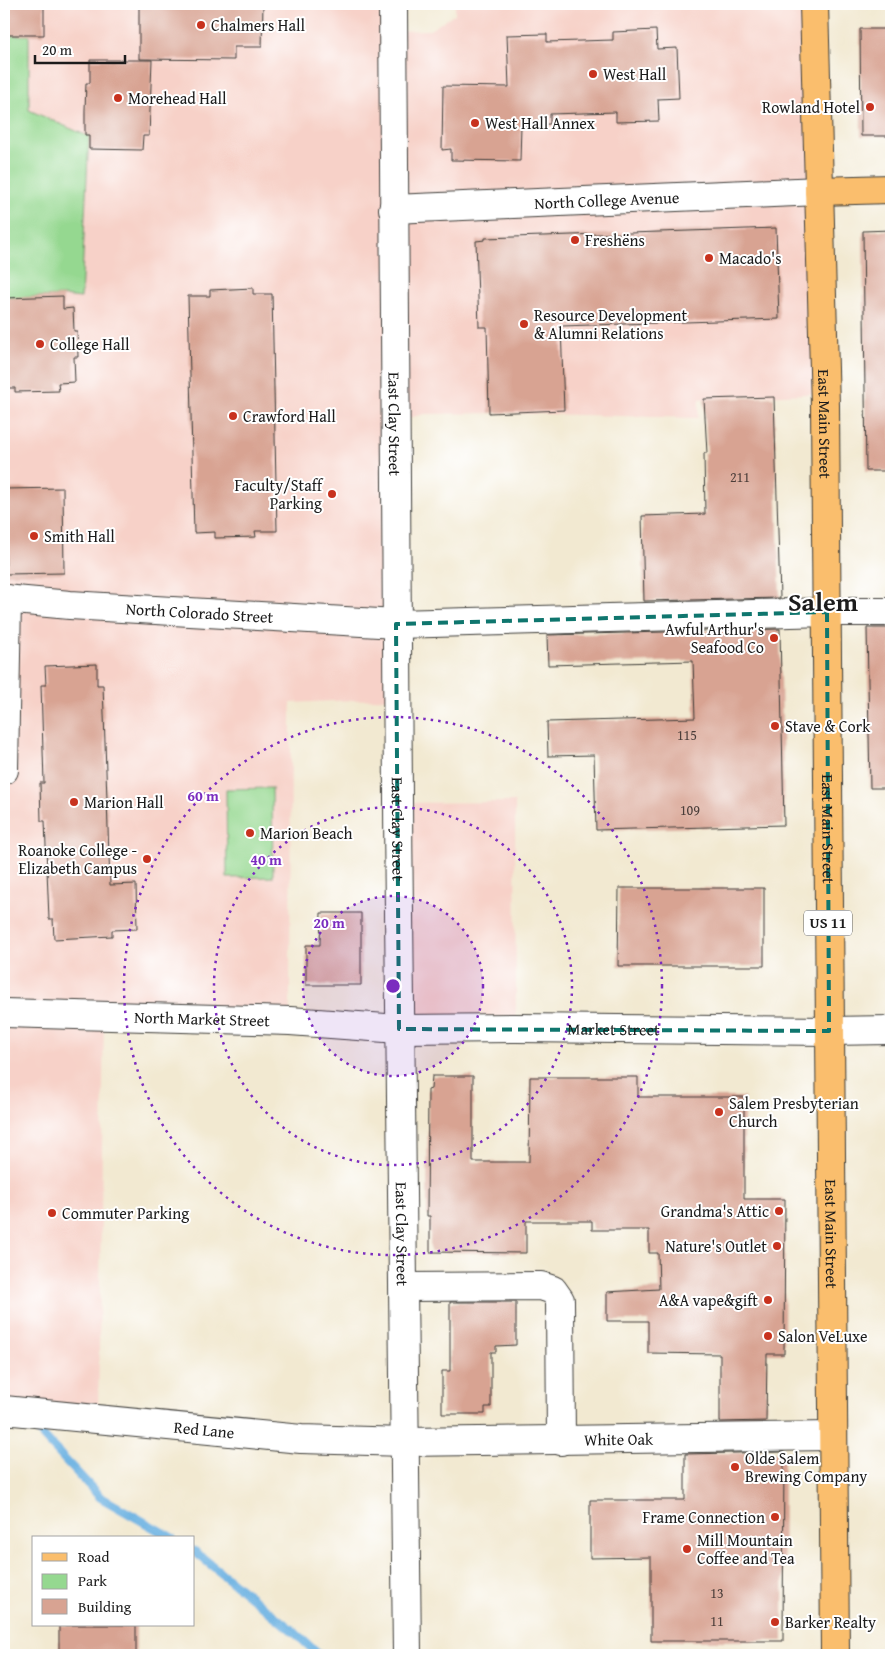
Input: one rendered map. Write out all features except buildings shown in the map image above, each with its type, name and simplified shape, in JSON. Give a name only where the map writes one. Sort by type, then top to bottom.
[{"type":"main road","name":"East Main Street","points":[[814,4],[825,406],[835,1655]]},
{"type":"main road","points":[[819,191],[891,189]]},
{"type":"street","name":"East Clay Street","points":[[393,4],[399,1029],[404,1288],[407,1655]]},
{"type":"street","name":"North College Avenue","points":[[393,209],[819,191]]},
{"type":"street","name":"North Colorado Street","points":[[6,599],[70,605],[396,624],[827,612],[891,612]]},
{"type":"street","points":[[4,770],[6,599]]},
{"type":"street","name":"North Market Street","points":[[4,1013],[290,1021],[399,1029]]},
{"type":"street","name":"Market Street","points":[[399,1029],[891,1030]]},
{"type":"street","points":[[404,1288],[541,1286],[553,1290],[560,1300],[562,1441]]},
{"type":"street","name":"Red Lane","points":[[4,1410],[301,1439],[405,1442]]},
{"type":"street","name":"White Oak","points":[[405,1442],[833,1436]]},
{"type":"highlighted area","points":[[827,612],[829,1031],[399,1029],[396,624]]},
{"type":"shaded area","name":"Roanoke College - Elizabeth Campus","points":[[4,4],[393,4],[393,31],[430,30],[455,14],[455,4],[814,4],[825,393],[699,399],[698,418],[502,413],[425,414],[395,421],[397,698],[291,703],[290,1021],[104,1016],[98,1419],[4,1410]]},
{"type":"shaded area","points":[[515,802],[516,1028],[399,1029],[398,803]]},
{"type":"green space","points":[[4,35],[29,35],[29,110],[85,135],[89,135],[81,298],[63,296],[4,298]]},
{"type":"green space","name":"Marion Beach","points":[[272,788],[273,877],[227,878],[226,789]]},
{"type":"waterway","points":[[38,1431],[100,1497],[168,1536]]},
{"type":"waterway","points":[[195,1552],[293,1631],[319,1655]]},
{"type":"place","name":"Chalmers Hall","points":[[201,25]]},
{"type":"place","name":"West Hall","points":[[593,74]]},
{"type":"place","name":"Morehead Hall","points":[[118,98]]},
{"type":"place","name":"Rowland Hotel","points":[[870,107]]},
{"type":"place","name":"West Hall Annex","points":[[475,123]]},
{"type":"place","name":"Freshëns","points":[[575,240]]},
{"type":"place","name":"Macado's","points":[[709,258]]},
{"type":"place","name":"Resource Development & Alumni Relations","points":[[524,324]]},
{"type":"place","name":"College Hall","points":[[40,344]]},
{"type":"place","name":"Crawford Hall","points":[[233,416]]},
{"type":"place","name":"Faculty/Staff Parking","points":[[332,494]]},
{"type":"place","name":"Smith Hall","points":[[34,536]]},
{"type":"place","name":"Awful Arthur's Seafood Co","points":[[774,638]]},
{"type":"place","name":"Stave & Cork","points":[[775,726]]},
{"type":"place","name":"Marion Hall","points":[[74,802]]},
{"type":"place","name":"Marion Beach","points":[[250,833]]},
{"type":"place","name":"Roanoke College - Elizabeth Campus","points":[[147,859]]},
{"type":"place","name":"Salem Presbyterian Church","points":[[719,1112]]},
{"type":"place","name":"Grandma's Attic","points":[[779,1211]]},
{"type":"place","name":"Commuter Parking","points":[[52,1213]]},
{"type":"place","name":"Nature's Outlet","points":[[777,1246]]},
{"type":"place","name":"A&A vape&gift","points":[[768,1300]]},
{"type":"place","name":"Salon VeLuxe","points":[[768,1336]]},
{"type":"place","name":"Olde Salem Brewing Company","points":[[735,1467]]},
{"type":"place","name":"Frame Connection","points":[[775,1517]]},
{"type":"place","name":"Mill Mountain Coffee and Tea","points":[[687,1549]]},
{"type":"place","name":"Barker Realty","points":[[775,1622]]},
{"type":"district","name":"Salem","points":[[823,602]]}]
